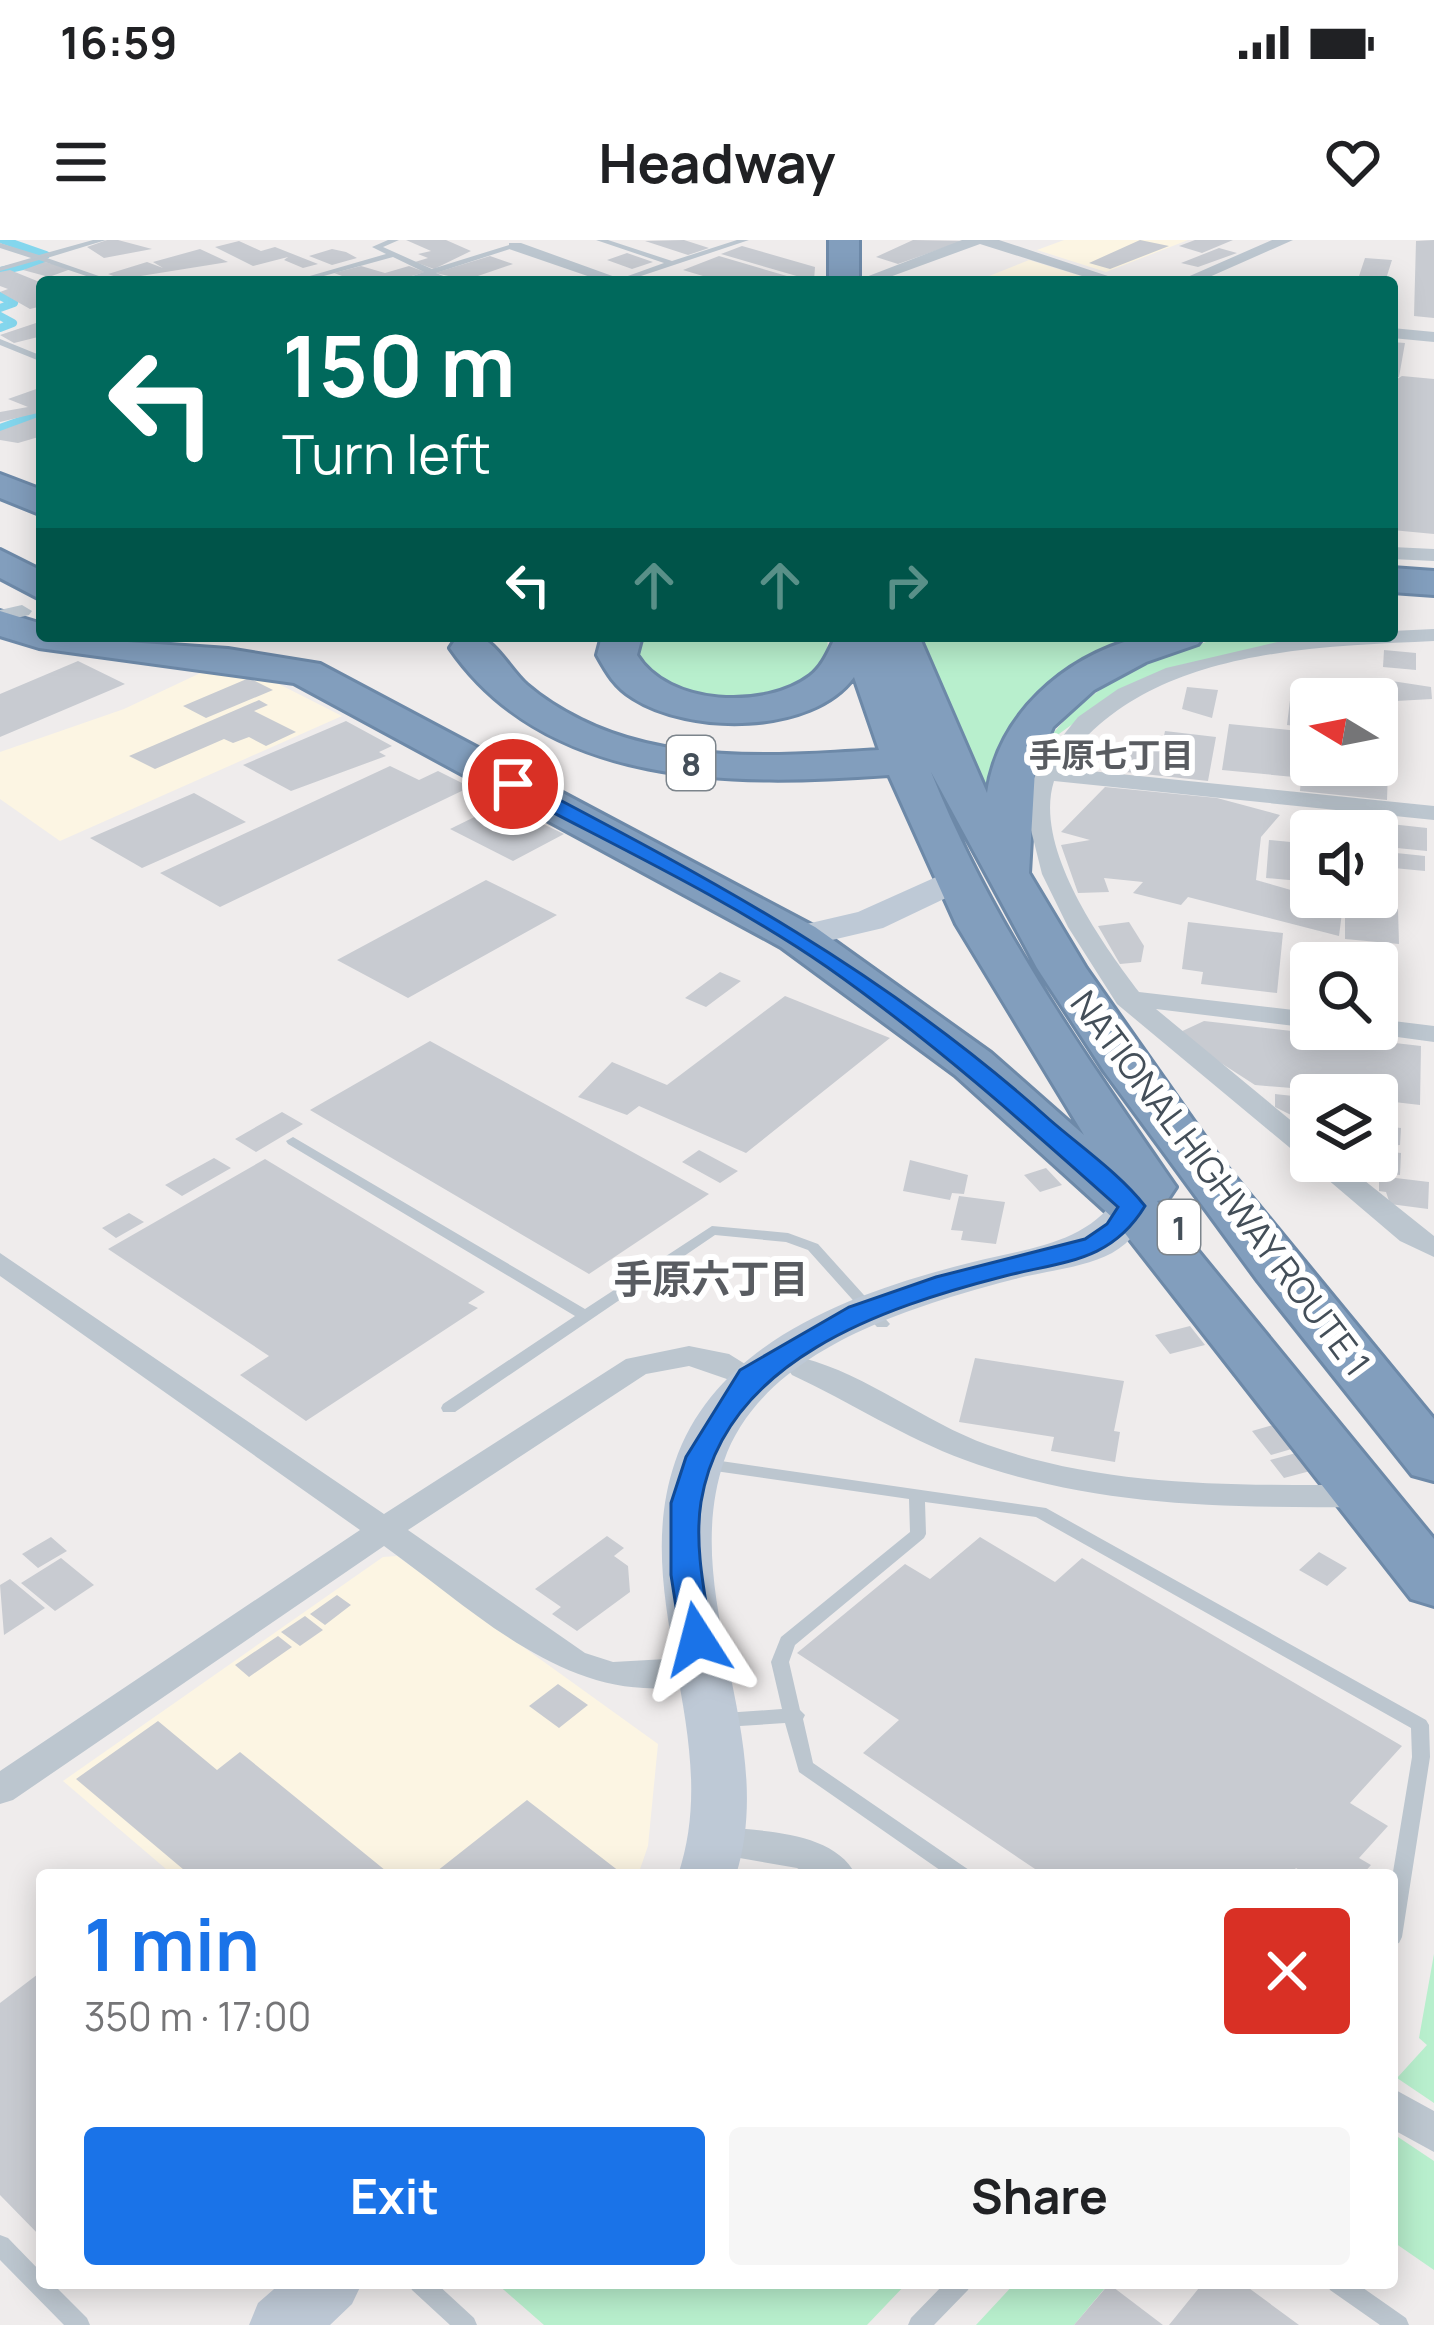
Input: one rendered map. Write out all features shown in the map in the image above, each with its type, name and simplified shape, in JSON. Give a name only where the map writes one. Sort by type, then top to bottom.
[{"type":"highway","points":[[844,240],[844,276]]},
{"type":"highway","points":[[0,485],[36,501]]},
{"type":"highway","points":[[0,561],[16,610]]},
{"type":"highway","points":[[82,642],[105,653],[260,663],[306,674],[798,937],[973,1064],[1149,1209],[1193,1279],[1434,1583]]},
{"type":"highway","points":[[620,642],[617,656],[628,679],[670,701],[735,708],[766,706],[824,687],[854,642]]},
{"type":"highway","name":"NATIONAL HIGHWAY ROUTE 1","points":[[860,642],[903,761],[980,877],[1077,992],[1100,1032],[1434,1460]]},
{"type":"highway","name":"NATIONAL HIGHWAY ROUTE 1","points":[[901,642],[948,759],[980,877],[1074,1080],[1149,1209],[1434,1553]]},
{"type":"highway","points":[[980,877],[1023,740],[1054,703],[1097,671],[1169,642]]},
{"type":"highway","name":"8","points":[[470,648],[494,682],[529,710],[628,752],[745,769],[948,759]]},
{"type":"highway","points":[[1149,1209],[1196,1207],[1202,1187],[1200,1163]]},
{"type":"street","points":[[878,276],[980,240],[1098,276]]},
{"type":"street","points":[[1198,276],[1285,240]]},
{"type":"street","points":[[522,243],[605,276]]},
{"type":"street","points":[[1398,334],[1434,337]]},
{"type":"street","points":[[1398,553],[1434,555]]},
{"type":"street","points":[[1398,637],[1434,635]]},
{"type":"street","points":[[1290,1133],[1242,1092],[1178,1048],[1132,998],[1091,942],[1048,857],[1039,788],[1070,734],[1118,700],[1176,672],[1301,644],[1331,642]]},
{"type":"street","points":[[1047,773],[1434,813]]},
{"type":"street","points":[[798,937],[870,920],[980,877]]},
{"type":"street","points":[[1077,992],[1290,1017]]},
{"type":"street","points":[[1398,1030],[1434,1034]]},
{"type":"street","points":[[1348,1182],[1410,1235],[1434,1248]]},
{"type":"street","points":[[828,1869],[806,1854],[712,1858],[715,1721],[702,1670],[683,1527],[698,1464],[742,1392],[945,1283],[1094,1245],[1149,1209]]},
{"type":"street","points":[[742,1392],[802,1368],[876,1317],[1113,1257],[1166,1265],[1193,1279]]},
{"type":"street","points":[[0,1262],[573,1662],[613,1676],[702,1670]]},
{"type":"street","points":[[0,1790],[382,1530],[637,1366],[688,1356],[718,1360],[742,1392]]},
{"type":"street","points":[[802,1368],[974,1452],[1036,1470],[1171,1491],[1364,1496]]},
{"type":"street","points":[[1398,2110],[1434,2134]]},
{"type":"street","points":[[282,2325],[321,2289]]},
{"type":"lane","points":[[0,269],[101,240]]},
{"type":"lane","points":[[395,240],[376,247],[440,276]]},
{"type":"lane","points":[[496,240],[522,243]]},
{"type":"lane","points":[[600,240],[672,264]]},
{"type":"lane","points":[[722,240],[739,242]]},
{"type":"lane","points":[[637,276],[739,242]]},
{"type":"lane","points":[[418,276],[522,243]]},
{"type":"lane","points":[[0,244],[95,276]]},
{"type":"lane","points":[[315,276],[393,255]]},
{"type":"lane","points":[[0,342],[36,357]]},
{"type":"lane","points":[[293,1142],[586,1316]]},
{"type":"lane","points":[[449,1408],[712,1230],[788,1238],[813,1247],[876,1317]]},
{"type":"lane","points":[[698,1464],[1040,1511],[1420,1725],[1421,1757],[1398,1900]]},
{"type":"lane","points":[[916,1495],[918,1534],[787,1642],[780,1662],[805,1766],[953,1869]]},
{"type":"lane","points":[[715,1721],[796,1715]]},
{"type":"lane","points":[[0,2245],[36,2281]]},
{"type":"lane","points":[[43,2289],[79,2325]]},
{"type":"lane","points":[[427,2289],[466,2325]]},
{"type":"lane","points":[[919,2325],[954,2289]]},
{"type":"lane","points":[[1346,2289],[1397,2325]]},
{"type":"shaded area","points":[[1064,240],[1188,240],[1106,272],[1037,250]]},
{"type":"shaded area","points":[[1029,260],[1081,276],[989,276]]},
{"type":"shaded area","points":[[211,668],[263,676],[342,716],[60,841],[0,799],[0,752],[124,709]]},
{"type":"shaded area","points":[[397,1556],[658,1744],[648,1846],[640,1869],[166,1869],[63,1781],[383,1557]]},
{"type":"green space","points":[[827,642],[818,670],[804,682],[765,696],[724,699],[650,682],[630,645]]},
{"type":"green space","points":[[922,642],[1146,642],[1098,662],[987,796]]},
{"type":"green space","points":[[1209,642],[1308,642],[1181,665],[1113,695],[1045,744],[1103,688]]},
{"type":"green space","points":[[1434,1954],[1434,2103],[1398,2079],[1427,2045],[1419,2038]]},
{"type":"green space","points":[[1398,2137],[1434,2161],[1434,2270],[1398,2245]]},
{"type":"green space","points":[[503,2289],[901,2289],[867,2325],[544,2325]]},
{"type":"green space","points":[[1009,2289],[1104,2289],[1074,2325],[976,2325]]},
{"type":"building","points":[[107,240],[152,249],[104,258],[87,247]]},
{"type":"building","points":[[406,240],[446,240],[471,251],[434,269],[415,262],[428,258],[418,254],[431,251]]},
{"type":"building","points":[[684,240],[709,248],[688,255],[645,241]]},
{"type":"building","points":[[913,240],[963,241],[898,264],[876,257]]},
{"type":"building","points":[[1140,240],[1169,246],[1110,269],[1089,263]]},
{"type":"building","points":[[1195,240],[1233,240],[1202,253],[1179,246]]},
{"type":"building","points":[[1434,240],[1434,318],[1414,316],[1416,241]]},
{"type":"building","points":[[239,241],[261,251],[275,247],[318,264],[303,268],[284,260],[288,257],[253,266],[215,247]]},
{"type":"building","points":[[742,246],[815,267],[814,276],[797,276],[721,254]]},
{"type":"building","points":[[1219,248],[1237,253],[1198,267],[1181,263]]},
{"type":"building","points":[[200,249],[228,262],[141,276],[108,274],[147,262],[163,268],[153,262]]},
{"type":"building","points":[[332,249],[357,258],[332,265],[309,256]]},
{"type":"building","points":[[627,253],[653,262],[632,269],[607,260]]},
{"type":"building","points":[[490,256],[513,264],[478,276],[435,273]]},
{"type":"building","points":[[719,256],[787,276],[703,276],[683,270]]},
{"type":"building","points":[[1365,258],[1392,260],[1387,276],[1359,276]]},
{"type":"building","points":[[45,262],[71,269],[52,276],[23,270]]},
{"type":"building","points":[[361,266],[385,273],[409,266],[425,272],[412,276],[334,273]]},
{"type":"building","points":[[10,270],[36,281],[36,308],[30,309],[0,292],[8,289],[0,286],[0,272]]},
{"type":"building","points":[[36,323],[36,338],[14,343],[0,335]]},
{"type":"building","points":[[1398,342],[1405,343],[1398,377]]},
{"type":"building","points":[[1398,378],[1434,379],[1434,534],[1398,531]]},
{"type":"building","points":[[36,389],[36,413],[0,422],[0,412],[28,407],[8,399]]},
{"type":"building","points":[[36,418],[36,438],[18,443],[0,440],[0,431]]},
{"type":"building","points":[[1384,650],[1416,653],[1416,670],[1383,667]]},
{"type":"building","points":[[78,661],[125,684],[0,737],[0,694]]},
{"type":"building","points":[[249,678],[273,690],[206,718],[183,706]]},
{"type":"building","points":[[1398,682],[1431,687],[1432,699],[1398,701]]},
{"type":"building","points":[[1187,687],[1218,690],[1212,718],[1182,709]]},
{"type":"building","points":[[259,700],[268,705],[254,711],[296,732],[266,746],[249,737],[233,743],[224,739],[155,769],[129,756]]},
{"type":"building","points":[[346,721],[392,746],[379,752],[386,756],[291,791],[243,765]]},
{"type":"building","points":[[1229,724],[1290,730],[1290,777],[1222,770]]},
{"type":"building","points":[[1165,731],[1216,737],[1208,781],[1107,770],[1113,745],[1161,750]]},
{"type":"building","points":[[390,766],[419,780],[438,771],[470,787],[220,907],[160,873]]},
{"type":"building","points":[[1300,786],[1387,786],[1387,800],[1300,791]]},
{"type":"building","points":[[1105,787],[1217,798],[1280,815],[1261,837],[1256,880],[1290,890],[1290,918],[1341,918],[1339,936],[1188,897],[1181,905],[1133,893],[1143,882],[1104,878],[1109,892],[1078,893],[1061,845],[1090,840],[1061,832]]},
{"type":"building","points":[[194,793],[246,822],[142,868],[90,838]]},
{"type":"building","points":[[501,804],[564,834],[513,861],[450,829]]},
{"type":"building","points":[[1398,825],[1427,828],[1427,851],[1398,848]]},
{"type":"building","points":[[1269,840],[1290,842],[1290,880],[1266,878]]},
{"type":"building","points":[[1398,853],[1425,856],[1425,871],[1398,868]]},
{"type":"building","points":[[486,880],[557,915],[408,998],[337,960]]},
{"type":"building","points":[[1398,909],[1399,944],[1345,939],[1345,918],[1398,918]]},
{"type":"building","points":[[1129,922],[1144,946],[1141,962],[1120,964],[1098,926]]},
{"type":"building","points":[[1188,922],[1283,933],[1277,993],[1201,984],[1203,972],[1182,969]]},
{"type":"building","points":[[720,972],[741,981],[706,1007],[685,998]]},
{"type":"building","points":[[785,996],[890,1038],[746,1153],[639,1106],[627,1115],[578,1097],[612,1062],[667,1085]]},
{"type":"building","points":[[1204,1021],[1290,1031],[1290,1050],[1421,1046],[1420,1105],[1398,1102],[1398,1074],[1290,1074],[1290,1088],[1255,1085],[1176,1034]]},
{"type":"building","points":[[430,1041],[709,1194],[589,1274],[310,1110]]},
{"type":"building","points":[[1275,1094],[1290,1096],[1290,1114],[1275,1107]]},
{"type":"building","points":[[282,1112],[303,1124],[256,1152],[235,1139]]},
{"type":"building","points":[[699,1150],[738,1171],[720,1183],[682,1162]]},
{"type":"building","points":[[214,1158],[231,1168],[182,1196],[165,1185]]},
{"type":"building","points":[[265,1159],[485,1292],[468,1303],[478,1308],[306,1421],[240,1375],[269,1356],[108,1249]]},
{"type":"building","points":[[910,1160],[968,1175],[964,1194],[952,1193],[950,1200],[903,1191]]},
{"type":"building","points":[[1046,1168],[1062,1185],[1040,1192],[1024,1175]]},
{"type":"building","points":[[1398,1178],[1429,1182],[1428,1209],[1390,1204],[1386,1192],[1379,1191],[1379,1182],[1398,1182]]},
{"type":"building","points":[[959,1196],[1005,1202],[996,1244],[961,1240],[963,1231],[951,1230]]},
{"type":"building","points":[[129,1213],[144,1222],[116,1238],[102,1228]]},
{"type":"building","points":[[1190,1326],[1205,1345],[1170,1354],[1155,1335]]},
{"type":"building","points":[[975,1358],[1124,1381],[1114,1431],[1120,1432],[1115,1462],[1051,1451],[1054,1437],[959,1422]]},
{"type":"building","points":[[1276,1424],[1295,1448],[1271,1455],[1252,1431]]},
{"type":"building","points":[[1300,1452],[1314,1470],[1284,1478],[1270,1460]]},
{"type":"building","points":[[607,1536],[624,1548],[614,1556],[628,1566],[630,1592],[577,1631],[552,1614],[561,1607],[535,1589]]},
{"type":"building","points":[[51,1537],[67,1551],[38,1568],[22,1554]]},
{"type":"building","points":[[980,1537],[1055,1582],[1082,1558],[1402,1746],[1350,1803],[1388,1826],[1359,1858],[1371,1865],[1367,1869],[1035,1869],[863,1753],[899,1720],[797,1653],[905,1564],[930,1579]]},
{"type":"building","points":[[1319,1552],[1347,1568],[1327,1586],[1299,1570]]},
{"type":"building","points":[[61,1558],[94,1585],[55,1611],[21,1583]]},
{"type":"building","points":[[10,1579],[45,1608],[4,1635],[0,1585]]},
{"type":"building","points":[[337,1595],[351,1605],[325,1625],[310,1614]]},
{"type":"building","points":[[305,1616],[323,1630],[300,1646],[281,1632]]},
{"type":"building","points":[[278,1636],[292,1647],[249,1677],[235,1665]]},
{"type":"building","points":[[558,1684],[588,1705],[559,1728],[529,1706]]},
{"type":"building","points":[[158,1721],[217,1770],[240,1752],[384,1869],[183,1869],[76,1779]]},
{"type":"building","points":[[527,1800],[616,1869],[440,1869]]},
{"type":"building","points":[[36,1976],[36,2232],[0,2195],[0,2003]]},
{"type":"building","points":[[1105,2289],[1116,2289],[1163,2325],[1074,2325]]},
{"type":"building","points":[[1198,2289],[1250,2289],[1299,2325],[1169,2325]]},
{"type":"waterway","points":[[3,240],[46,255]]},
{"type":"waterway","points":[[0,271],[41,262]]},
{"type":"waterway","points":[[0,296],[14,303],[0,308]]},
{"type":"waterway","points":[[0,316],[13,323],[0,328]]},
{"type":"waterway","points":[[0,428],[36,415]]},
{"type":"district","name":"手原七丁目","points":[[1111,754]]},
{"type":"district","name":"手原六丁目","points":[[711,1278]]},
{"type":"route","points":[[513,784],[717,892],[832,960],[973,1064],[1132,1206],[1117,1229],[1094,1245],[945,1283],[858,1313],[750,1377],[701,1457],[686,1503],[686,1575],[697,1639]]}]
